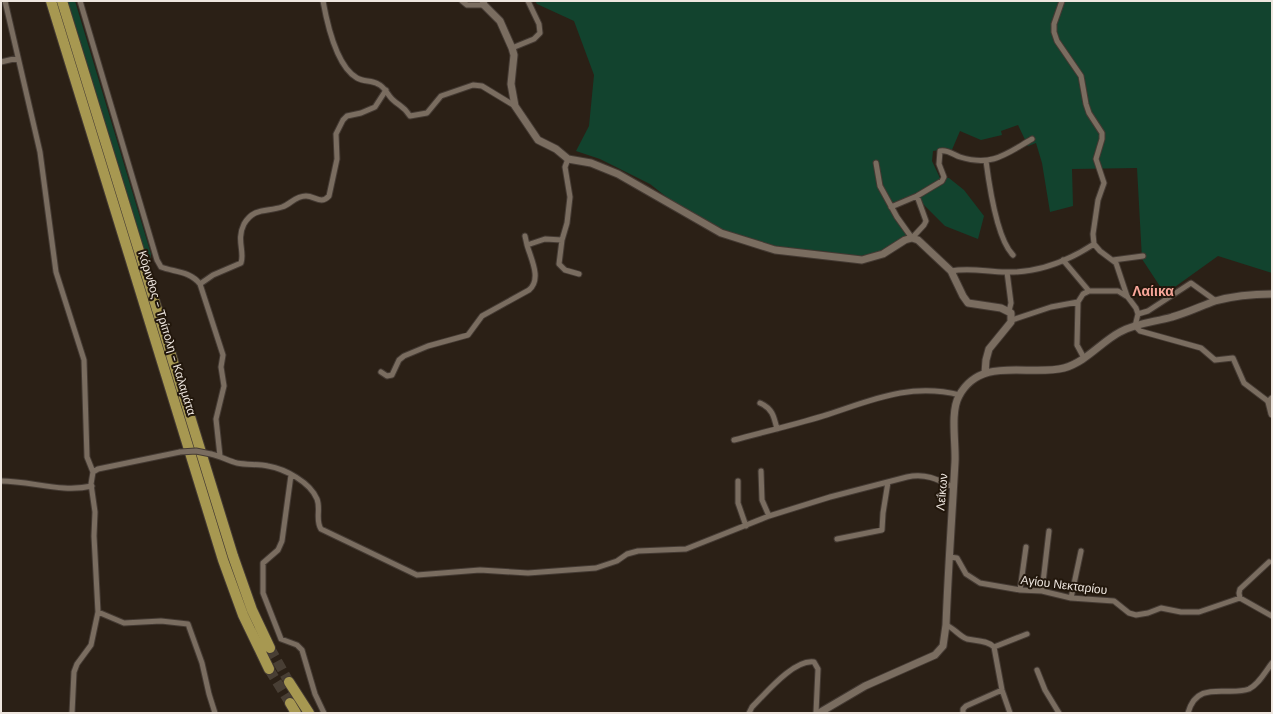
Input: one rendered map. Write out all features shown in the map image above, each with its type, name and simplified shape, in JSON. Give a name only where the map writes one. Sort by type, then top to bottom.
[{"type":"highway","points":[[46,1],[64,42]]},
{"type":"highway","name":"Κόρινθος - Τρίπολη - Καλαμάτα","points":[[51,1],[223,560],[243,615],[269,669]]},
{"type":"highway","name":"Κόρινθος - Τρίπολη - Καλαμάτα","points":[[62,1],[233,556],[252,610],[270,648]]},
{"type":"highway","points":[[289,682],[309,713]]},
{"type":"highway","points":[[290,703],[296,713]]},
{"type":"street","points":[[5,1],[40,152],[55,268],[84,364],[87,457],[93,472],[92,486],[95,512],[94,536],[98,612],[91,645],[75,668],[72,683],[72,713]]},
{"type":"street","points":[[80,1],[157,260],[162,266],[194,278],[200,284],[223,355],[221,367],[224,386],[216,420],[220,456]]},
{"type":"street","points":[[323,1],[335,45],[348,69],[356,78],[378,84],[386,90],[393,100],[403,105],[412,116],[430,112],[438,98],[473,85],[482,86],[515,106]]},
{"type":"street","points":[[462,1],[467,5],[483,3],[500,21],[514,55],[511,84],[515,106],[538,140],[568,159],[591,163],[618,174],[716,231],[775,250],[862,260],[880,256],[900,242],[912,238],[924,225],[926,221],[917,196]]},
{"type":"street","points":[[512,48],[534,38],[540,33],[539,24],[528,1]]},
{"type":"street","points":[[1062,1],[1054,24],[1054,32],[1057,41],[1081,76],[1086,104],[1102,133],[1102,139],[1096,159],[1104,183],[1098,200],[1093,234],[1094,244],[1100,251],[1113,260],[1127,296],[1136,308],[1138,314],[1135,326]]},
{"type":"street","points":[[1,62],[18,58]]},
{"type":"street","points":[[200,284],[219,272],[241,263],[240,234],[244,224],[256,212],[264,209],[282,207],[300,197],[307,196],[321,201],[326,200],[329,196],[337,159],[336,134],[343,120],[347,116],[361,113],[375,107],[386,90]]},
{"type":"street","points":[[891,206],[917,196],[942,181],[944,177],[938,159],[940,151],[946,151],[970,160],[986,162],[1005,155],[1032,139]]},
{"type":"street","points":[[568,159],[564,167],[570,197],[567,223],[562,240],[559,264],[565,270],[579,274]]},
{"type":"street","points":[[986,162],[997,217],[1006,244],[1013,255]]},
{"type":"street","points":[[876,163],[880,186],[912,238],[921,242],[951,270],[963,296],[968,302],[1009,311]]},
{"type":"street","points":[[381,372],[387,376],[392,375],[399,360],[404,356],[428,346],[468,335],[482,316],[534,286],[534,271],[524,236]]},
{"type":"street","points":[[527,245],[545,239],[562,240]]},
{"type":"street","points":[[951,270],[966,268],[1007,272],[1032,270],[1063,260],[1094,244]]},
{"type":"street","points":[[1113,260],[1143,256]]},
{"type":"street","points":[[1063,260],[1089,291]]},
{"type":"street","points":[[1007,272],[1011,303],[1009,311],[1012,315],[1012,320]]},
{"type":"street","points":[[1138,314],[1148,311],[1192,283],[1216,301]]},
{"type":"street","points":[[1084,358],[1077,346],[1078,302],[1083,294],[1089,291],[1118,291],[1127,296]]},
{"type":"street","points":[[1078,302],[1051,307],[1012,320],[990,349],[986,360],[984,373],[998,370],[1035,371],[1063,368],[1084,358],[1117,334],[1135,326],[1174,316],[1216,301],[1248,294],[1272,294]]},
{"type":"street","points":[[1135,326],[1140,331],[1201,348],[1215,360],[1233,358],[1244,383],[1271,400],[1272,414]]},
{"type":"street","name":"Λεΐκων","points":[[818,713],[869,684],[935,655],[944,644],[953,486],[955,409],[960,395],[976,377],[984,373]]},
{"type":"street","points":[[734,440],[907,391],[926,390],[960,395]]},
{"type":"street","points":[[760,403],[767,406],[773,413],[777,429]]},
{"type":"street","points":[[93,472],[98,468],[180,452],[196,451],[220,456],[237,463],[273,467],[291,475],[309,488],[318,500],[318,521],[321,529],[417,575],[480,570],[528,573],[596,568],[617,561],[628,554],[638,551],[686,549],[769,516],[888,482],[919,475],[929,476],[953,486]]},
{"type":"street","points":[[761,471],[762,500],[769,516]]},
{"type":"street","points":[[291,475],[282,541],[278,550],[263,563],[262,588],[281,639],[297,645],[302,650],[315,694],[324,713]]},
{"type":"street","points":[[1,481],[78,489],[92,486]]},
{"type":"street","points":[[738,481],[738,503],[746,526]]},
{"type":"street","points":[[837,539],[882,530],[888,482]]},
{"type":"street","points":[[1042,591],[1049,531]]},
{"type":"street","points":[[1020,590],[1026,547]]},
{"type":"street","points":[[1071,598],[1081,552]]},
{"type":"street","name":"Αγίου Νεκταρίου","points":[[949,557],[957,558],[966,574],[976,582],[1020,590],[1042,591],[1071,598],[1114,601],[1129,613],[1136,615],[1148,613],[1161,608],[1181,612],[1199,612],[1240,598]]},
{"type":"street","points":[[1269,562],[1240,589],[1239,593],[1240,598],[1272,616]]},
{"type":"street","points":[[98,612],[124,623],[161,621],[188,624],[202,663],[215,713]]},
{"type":"street","points":[[946,625],[967,638],[988,643],[994,647],[1002,690],[1010,713]]},
{"type":"street","points":[[994,647],[1027,634]]},
{"type":"street","points":[[750,713],[752,707],[788,672],[796,666],[810,662],[814,662],[818,669],[818,713]]},
{"type":"street","points":[[1188,713],[1193,701],[1205,693],[1219,690],[1247,689],[1255,686],[1272,664]]},
{"type":"street","points":[[1037,670],[1045,690],[1059,713]]},
{"type":"street","points":[[963,713],[963,709],[966,706],[1002,690]]},
{"type":"green space","points":[[55,1],[58,1],[266,650],[264,652],[227,559]]},
{"type":"green space","points":[[67,1],[75,1],[151,254],[149,265],[146,264]]},
{"type":"green space","points":[[535,1],[1272,1],[1272,273],[1218,256],[1165,294],[1142,259],[1137,168],[1072,169],[1073,206],[1050,212],[1042,163],[1036,143],[1028,146],[1018,125],[1001,131],[1002,135],[981,140],[960,131],[951,152],[945,149],[933,151],[932,161],[940,178],[949,178],[964,190],[984,216],[978,239],[945,226],[914,195],[889,207],[901,227],[910,236],[885,253],[859,259],[824,251],[781,248],[744,238],[713,226],[678,206],[650,184],[600,159],[576,151],[589,126],[594,75],[574,21],[537,4]]},
{"type":"tunnel","points":[[270,648],[289,682]]},
{"type":"tunnel","points":[[269,669],[290,703]]},
{"type":"district","name":"Λαίικα","points":[[1153,291]]}]
